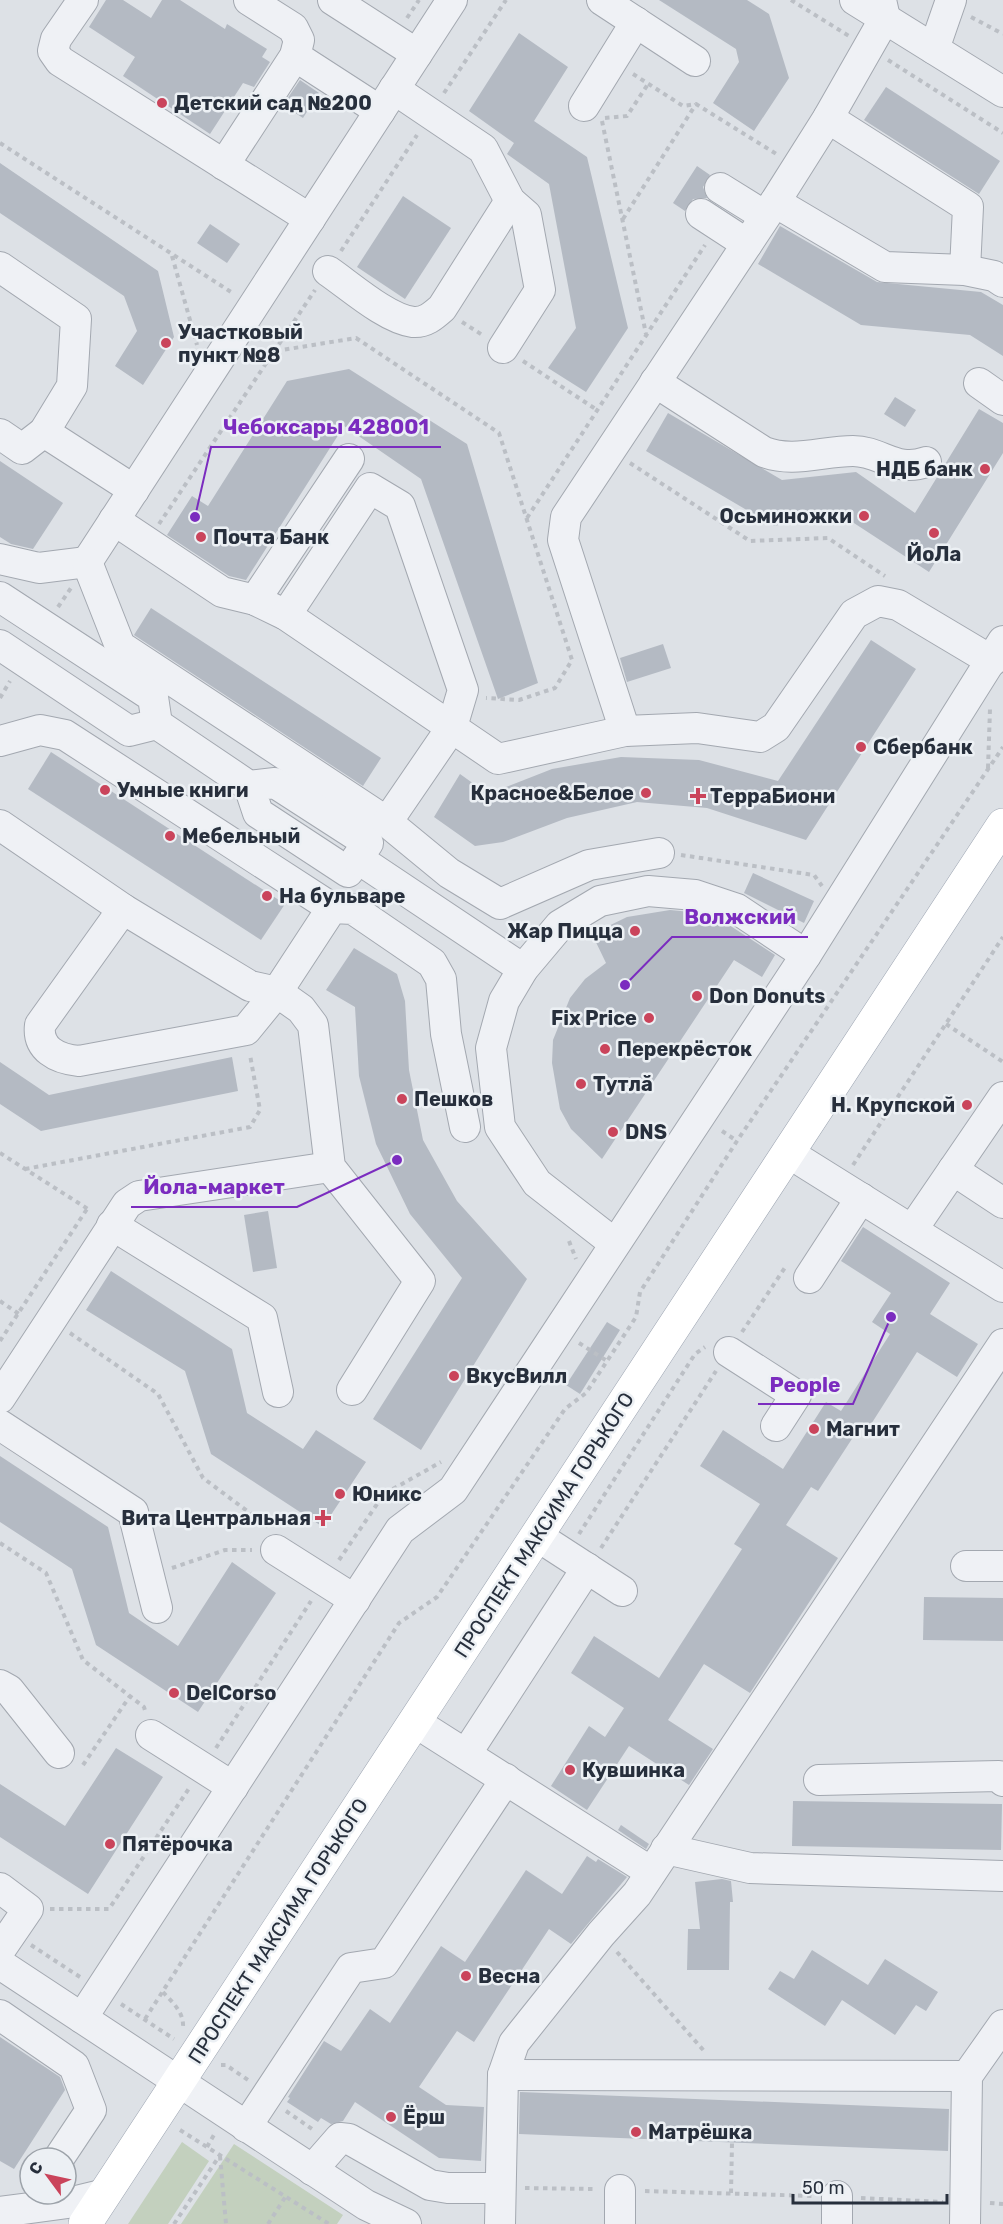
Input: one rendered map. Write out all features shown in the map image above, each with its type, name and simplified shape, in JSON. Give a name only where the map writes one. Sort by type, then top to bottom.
[{"type":"main road","name":"ПРОСПЕКТ МАКСИМА ГОРЬКОГО","points":[[85,2224],[105,2209],[423,1726],[560,1551],[795,1158],[1003,825]]},
{"type":"main road","name":"ПРОСПЕКТ МАКСИМА ГОРЬКОГО","points":[[795,1158],[1003,856]]},
{"type":"street","points":[[83,0],[56,39],[53,51],[60,61],[310,219]]},
{"type":"street","points":[[224,165],[295,56],[299,40],[293,28],[249,0]]},
{"type":"street","points":[[333,0],[417,54]]},
{"type":"street","points":[[87,562],[452,0]]},
{"type":"street","points":[[602,0],[695,61]]},
{"type":"street","points":[[855,0],[883,9],[934,49],[1003,92]]},
{"type":"street","points":[[934,49],[951,0]]},
{"type":"street","points":[[625,730],[563,540],[566,517],[828,118],[868,48],[883,9]]},
{"type":"street","points":[[584,106],[636,22]]},
{"type":"street","points":[[295,56],[483,149],[510,201],[526,215],[540,290],[502,348]]},
{"type":"street","points":[[828,118],[968,207],[965,270]]},
{"type":"street","points":[[720,188],[770,209],[885,267],[965,270],[994,276],[1003,282]]},
{"type":"street","points":[[328,271],[397,318],[415,322],[430,320],[442,308],[510,201]]},
{"type":"street","points":[[710,220],[747,244]]},
{"type":"street","points":[[0,267],[76,319],[72,386],[44,432],[21,448],[0,434]]},
{"type":"street","points":[[655,382],[764,452],[779,457],[855,451],[911,467],[926,462]]},
{"type":"street","points":[[44,432],[134,490]]},
{"type":"street","points":[[255,600],[349,459]]},
{"type":"street","points":[[286,615],[370,488],[400,506],[463,690],[452,727],[387,822]]},
{"type":"street","points":[[82,2018],[400,1530],[453,1490],[806,955],[824,913],[998,651],[898,605],[878,601],[854,614],[776,727],[760,737],[697,728],[625,730],[498,759],[286,615],[255,600],[222,592],[114,520]]},
{"type":"street","points":[[0,559],[39,568],[87,562]]},
{"type":"street","points":[[87,562],[120,646],[387,822],[449,873],[500,903],[589,865],[672,854]]},
{"type":"street","points":[[0,597],[153,697],[157,724],[249,786],[258,813],[348,872],[357,858],[523,969]]},
{"type":"street","points":[[0,645],[129,731],[157,724]]},
{"type":"street","points":[[0,741],[40,730],[65,735],[332,908],[353,909],[432,963],[441,979],[446,1034],[465,1127]]},
{"type":"street","points":[[0,825],[123,909],[250,986],[277,992],[301,1009],[313,1025],[330,1167],[420,1281],[352,1390]]},
{"type":"street","points":[[614,1243],[537,1183],[500,1127],[491,1048],[504,1001],[523,969],[560,925],[600,901],[648,891],[695,895],[736,909],[806,955]]},
{"type":"street","points":[[123,909],[40,1025],[39,1036],[48,1050],[62,1060],[78,1061],[246,1030],[277,992],[332,908]]},
{"type":"street","points":[[912,1230],[1003,1097]]},
{"type":"street","points":[[795,1158],[1003,1287]]},
{"type":"street","points":[[0,1398],[127,1204],[139,1196],[330,1167]]},
{"type":"street","points":[[953,1170],[1003,1203]]},
{"type":"street","points":[[800,1268],[861,1198]]},
{"type":"street","points":[[112,1225],[262,1318],[278,1392]]},
{"type":"street","points":[[500,2224],[503,2075],[514,2043],[601,1934],[637,1894],[1003,1344]]},
{"type":"street","points":[[729,1352],[796,1395],[776,1426]]},
{"type":"street","points":[[0,1425],[133,1512],[157,1608]]},
{"type":"street","points":[[276,1550],[355,1600]]},
{"type":"street","points":[[466,1754],[560,1551],[622,1591]]},
{"type":"street","points":[[966,1566],[1003,1566]]},
{"type":"street","points":[[0,1685],[9,1690],[59,1753]]},
{"type":"street","points":[[423,1726],[506,1779],[658,1861],[750,1868],[1003,1876]]},
{"type":"street","points":[[151,1735],[233,1787]]},
{"type":"street","points":[[819,1780],[999,1776],[1003,1781]]},
{"type":"street","points":[[246,2127],[351,1968],[384,1963],[506,1779]]},
{"type":"street","points":[[0,1888],[14,1930]]},
{"type":"street","points":[[0,1964],[312,2170],[361,2215],[406,2224]]},
{"type":"street","points":[[0,2015],[74,2066],[91,2110],[67,2146]]},
{"type":"street","points":[[965,2213],[967,2076],[1003,2025]]},
{"type":"street","points":[[503,2075],[967,2076]]},
{"type":"street","points":[[312,2170],[340,2138],[349,2139],[430,2185],[448,2188],[500,2188]]},
{"type":"street","points":[[620,2190],[620,2224]]},
{"type":"street","points":[[0,2212],[68,2204],[105,2209]]},
{"type":"path","points":[[790,0],[1003,133]]},
{"type":"path","points":[[612,61],[683,106],[696,104],[797,167]]},
{"type":"path","points":[[646,335],[602,118],[627,116],[648,84]]},
{"type":"path","points":[[623,220],[696,104]]},
{"type":"path","points":[[0,143],[231,292]]},
{"type":"path","points":[[526,518],[646,335],[710,220]]},
{"type":"path","points":[[172,255],[197,345]]},
{"type":"path","points":[[275,352],[356,338],[499,433],[572,660],[555,688],[519,700],[492,701],[463,690]]},
{"type":"path","points":[[609,450],[750,541],[828,538],[892,581],[898,605]]},
{"type":"path","points":[[988,768],[998,651]]},
{"type":"path","points":[[145,2019],[399,1623],[437,1597],[565,1408],[586,1393],[636,1317],[640,1292],[737,1141],[1003,747]]},
{"type":"path","points":[[672,854],[814,874],[824,913]]},
{"type":"path","points":[[851,1169],[1003,937]]},
{"type":"path","points":[[946,1024],[1003,1062]]},
{"type":"path","points":[[25,1169],[250,1127],[261,1110],[246,1030]]},
{"type":"path","points":[[722,1131],[737,1141]]},
{"type":"path","points":[[0,1153],[112,1225]]},
{"type":"path","points":[[0,1341],[87,1209]]},
{"type":"path","points":[[561,1234],[569,1241],[576,1257],[574,1267]]},
{"type":"path","points":[[560,1551],[800,1268]]},
{"type":"path","points":[[636,1317],[643,1321]]},
{"type":"path","points":[[51,1319],[158,1394],[203,1478],[270,1527],[276,1550],[225,1550],[149,1576]]},
{"type":"path","points":[[573,1340],[607,1361]]},
{"type":"path","points":[[560,1551],[695,1354],[711,1342],[729,1352]]},
{"type":"path","points":[[14,1930],[109,1909],[324,1581],[384,1494],[446,1460]]},
{"type":"path","points":[[0,1543],[46,1573],[83,1660],[144,1707],[151,1735]]},
{"type":"path","points":[[59,1753],[82,1766],[130,1696]]},
{"type":"path","points":[[14,1930],[100,1990],[176,2037],[183,2026],[183,2019],[178,2009],[163,1992]]},
{"type":"path","points":[[601,1934],[728,2077]]},
{"type":"path","points":[[221,2066],[226,2065],[266,2097],[333,2144]]},
{"type":"path","points":[[180,2130],[329,2224]]},
{"type":"path","points":[[731,2193],[732,2143]]},
{"type":"path","points":[[174,2224],[220,2156]]},
{"type":"path","points":[[220,2156],[226,2224]]},
{"type":"path","points":[[500,2188],[731,2193],[837,2210],[965,2213],[1003,2204]]},
{"type":"path","points":[[268,2224],[285,2196]]},
{"type":"green space","points":[[182,2142],[209,2161],[168,2224],[128,2224]]},
{"type":"green space","points":[[234,2144],[343,2215],[337,2224],[181,2224]]},
{"type":"building","points":[[106,0],[123,0],[151,18],[162,0],[180,0],[225,29],[227,24],[267,49],[262,57],[270,62],[254,87],[243,83],[210,134],[123,76],[135,57],[89,27]]},
{"type":"building","points":[[659,0],[747,0],[769,14],[789,78],[754,131],[713,103],[739,62],[736,49]]},
{"type":"building","points":[[519,33],[568,67],[534,121],[587,157],[628,328],[586,392],[548,368],[576,328],[549,184],[507,154],[514,143],[469,111]]},
{"type":"building","points":[[300,80],[319,93],[303,118],[283,105]]},
{"type":"building","points":[[886,87],[1000,161],[979,194],[864,120]]},
{"type":"building","points":[[0,163],[158,271],[174,337],[143,385],[115,366],[137,331],[124,296],[0,213]]},
{"type":"building","points":[[697,166],[710,175],[703,187],[707,198],[693,199],[685,211],[673,203]]},
{"type":"building","points":[[403,196],[451,228],[405,299],[357,267]]},
{"type":"building","points":[[210,224],[240,244],[227,263],[197,243]]},
{"type":"building","points":[[780,226],[877,282],[981,292],[1003,305],[1003,356],[970,335],[861,325],[758,264]]},
{"type":"building","points":[[349,369],[467,444],[538,683],[498,699],[421,479],[344,426],[246,580],[229,576],[167,535],[192,496],[208,506],[287,381]]},
{"type":"building","points":[[895,397],[916,410],[905,427],[884,414]]},
{"type":"building","points":[[979,409],[1003,423],[1003,453],[929,572],[837,512],[774,526],[646,451],[668,413],[782,480],[856,472],[915,513]]},
{"type":"building","points":[[0,461],[63,503],[33,549],[11,544],[0,537]]},
{"type":"building","points":[[151,608],[381,758],[363,786],[134,635]]},
{"type":"building","points":[[871,640],[916,669],[806,840],[707,808],[637,802],[567,818],[503,842],[475,846],[434,817],[460,774],[488,794],[552,769],[621,757],[699,760],[778,781]]},
{"type":"building","points":[[663,644],[671,668],[627,682],[620,658]]},
{"type":"building","points":[[51,752],[285,904],[261,940],[28,789]]},
{"type":"building","points":[[753,873],[814,901],[804,923],[744,893]]},
{"type":"building","points":[[670,910],[691,912],[729,925],[775,955],[762,977],[734,960],[602,1159],[571,1129],[560,1109],[552,1063],[553,1040],[570,998],[585,979],[606,963],[592,934],[627,917]]},
{"type":"building","points":[[354,948],[397,974],[405,1001],[409,1070],[423,1140],[457,1201],[527,1279],[421,1450],[373,1419],[462,1278],[410,1214],[376,1144],[359,1076],[355,1007],[326,990]]},
{"type":"building","points":[[232,1057],[238,1091],[41,1131],[0,1104],[0,1062],[49,1095]]},
{"type":"building","points":[[268,1211],[277,1268],[253,1272],[244,1215]]},
{"type":"building","points":[[863,1227],[950,1283],[930,1314],[978,1344],[957,1377],[917,1352],[868,1429],[861,1425],[818,1491],[811,1487],[786,1525],[838,1558],[750,1693],[704,1664],[668,1720],[713,1749],[689,1785],[629,1746],[587,1810],[551,1786],[589,1726],[605,1737],[624,1708],[571,1673],[594,1636],[659,1678],[742,1549],[734,1544],[760,1504],[700,1466],[723,1430],[783,1469],[826,1402],[841,1411],[890,1334],[872,1322],[891,1293],[841,1261]]},
{"type":"building","points":[[111,1271],[232,1349],[247,1413],[303,1449],[316,1430],[366,1462],[323,1527],[211,1454],[185,1371],[86,1310]]},
{"type":"building","points":[[607,1322],[620,1330],[580,1394],[566,1385]]},
{"type":"building","points":[[0,1456],[108,1527],[129,1613],[178,1646],[232,1562],[276,1593],[198,1712],[96,1645],[72,1569],[0,1522]]},
{"type":"building","points":[[924,1597],[1003,1598],[1003,1641],[923,1640]]},
{"type":"building","points":[[116,1748],[163,1777],[88,1894],[0,1837],[0,1784],[65,1826]]},
{"type":"building","points":[[793,1801],[1002,1804],[1001,1850],[792,1846]]},
{"type":"building","points":[[621,1825],[649,1844],[646,1849],[618,1830]]},
{"type":"building","points":[[587,1856],[596,1862],[598,1859],[627,1877],[571,1944],[549,1929],[474,2042],[457,2031],[419,2087],[446,2105],[484,2107],[481,2161],[439,2158],[355,2102],[343,2121],[331,2124],[321,2118],[318,2122],[287,2102],[324,2041],[341,2051],[370,2009],[390,2023],[441,1946],[465,1962],[526,1870],[562,1894]]},
{"type":"building","points":[[722,1879],[731,1881],[733,1902],[730,1902],[729,1970],[687,1970],[688,1929],[700,1929],[695,1882]]},
{"type":"building","points":[[812,1950],[868,1985],[885,1959],[938,1992],[926,2011],[916,2005],[895,2035],[842,2000],[825,2026],[768,1989],[780,1971],[794,1979]]},
{"type":"building","points":[[0,2037],[60,2077],[65,2090],[29,2146],[18,2146],[18,2163],[14,2169],[0,2161]]},
{"type":"building","points":[[520,2092],[949,2109],[948,2151],[519,2134]]},
{"type":"place","name":"Детский сад №200","points":[[162,103]]},
{"type":"place","name":"Участковый пункт №8","points":[[166,343]]},
{"type":"place","name":"НДБ банк","points":[[985,469]]},
{"type":"place","name":"Осьминожки","points":[[864,516]]},
{"type":"place","name":"Чебоксары 428001","points":[[195,517]]},
{"type":"place","name":"ЙоЛа","points":[[934,533]]},
{"type":"place","name":"Почта Банк","points":[[201,537]]},
{"type":"place","name":"Сбербанк","points":[[861,747]]},
{"type":"place","name":"Умные книги","points":[[105,790]]},
{"type":"place","name":"Красное&Белое","points":[[646,793]]},
{"type":"place","name":"ТерраБиони","points":[[698,796]]},
{"type":"place","name":"Мебельный","points":[[170,836]]},
{"type":"place","name":"На бульваре","points":[[267,896]]},
{"type":"place","name":"Жар Пицца","points":[[635,931]]},
{"type":"place","name":"Волжский","points":[[625,985]]},
{"type":"place","name":"Don Donuts","points":[[697,996]]},
{"type":"place","name":"Fix Price","points":[[649,1018]]},
{"type":"place","name":"Перекрёсток","points":[[605,1049]]},
{"type":"place","name":"Тутлӑ","points":[[581,1084]]},
{"type":"place","name":"Пешков","points":[[402,1099]]},
{"type":"place","name":"Н. Крупской","points":[[967,1105]]},
{"type":"place","name":"DNS","points":[[613,1132]]},
{"type":"place","name":"Йола-маркет","points":[[397,1160]]},
{"type":"place","name":"People","points":[[891,1317]]},
{"type":"place","name":"ВкусВилл","points":[[454,1376]]},
{"type":"place","name":"Магнит","points":[[814,1429]]},
{"type":"place","name":"Юникс","points":[[340,1494]]},
{"type":"place","name":"Вита Центральная","points":[[323,1518]]},
{"type":"place","name":"DelCorso","points":[[174,1693]]},
{"type":"place","name":"Кувшинка","points":[[570,1770]]},
{"type":"place","name":"Пятёрочка","points":[[110,1844]]},
{"type":"place","name":"Весна","points":[[466,1976]]},
{"type":"place","name":"Ёрш","points":[[391,2117]]},
{"type":"place","name":"Матрёшка","points":[[636,2132]]}]
